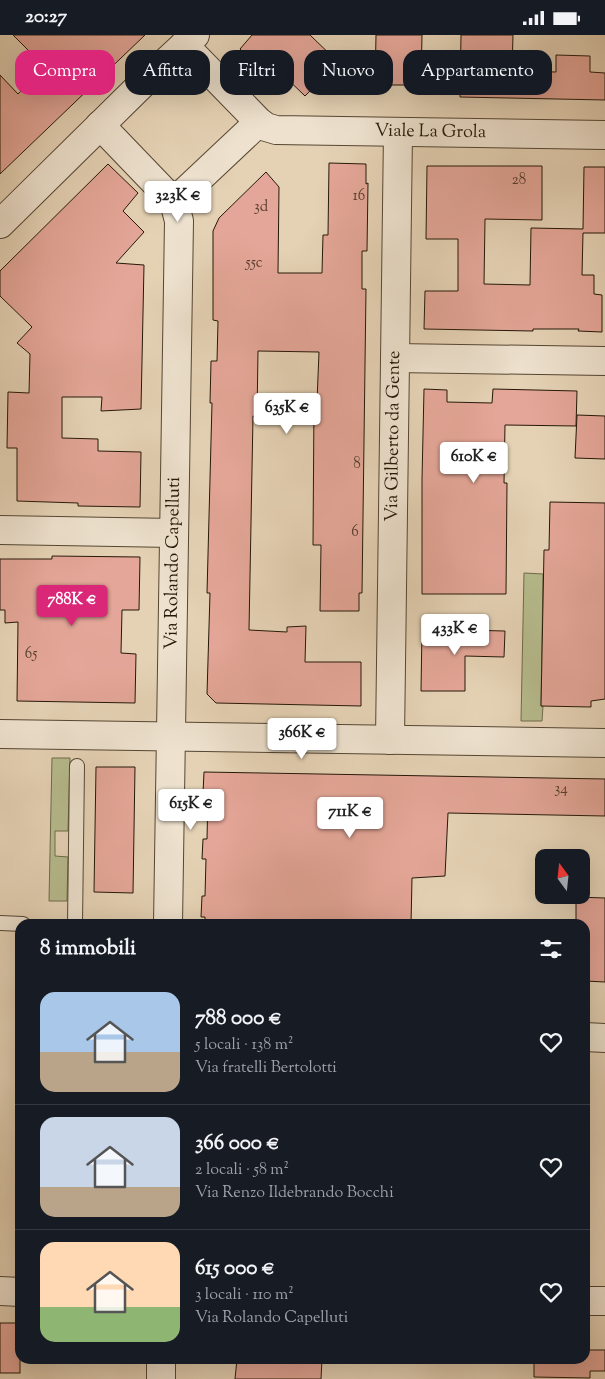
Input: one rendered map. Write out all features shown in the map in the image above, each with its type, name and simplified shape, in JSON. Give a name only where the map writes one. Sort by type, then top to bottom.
[{"type":"street","points":[[0,224],[100,125],[189,40],[259,122],[174,202],[100,125]]},
{"type":"street","name":"Viale La Grola","points":[[259,122],[266,127],[276,130],[605,135]]},
{"type":"street","name":"Via Gilberto da Gente","points":[[390,740],[398,132]]},
{"type":"street","name":"Via Rolando Capelluti","points":[[168,919],[179,221],[174,202]]},
{"type":"street","points":[[395,359],[605,361]]},
{"type":"street","points":[[0,530],[174,533]]},
{"type":"street","points":[[0,734],[605,743]]},
{"type":"street","points":[[590,1037],[605,1038]]},
{"type":"street","points":[[0,1291],[15,1292]]},
{"type":"street","points":[[590,1301],[605,1301]]},
{"type":"street","points":[[160,1379],[161,1364]]},
{"type":"lane","points":[[75,919],[77,766]]},
{"type":"lane","points":[[0,923],[15,924]]},
{"type":"green space","points":[[524,573],[543,574],[542,721],[521,721]]},
{"type":"green space","points":[[52,758],[70,758],[68,831],[55,831],[55,856],[68,857],[67,901],[49,901]]},
{"type":"building","points":[[13,35],[145,35],[129,50],[125,50],[125,54],[115,64],[115,50],[28,50]]},
{"type":"building","points":[[252,35],[310,35],[326,50],[304,50],[305,96],[294,85],[294,50],[240,49]]},
{"type":"building","points":[[376,35],[422,35],[422,50],[403,50],[403,85],[393,85],[393,50],[376,50]]},
{"type":"building","points":[[461,35],[513,35],[513,50],[461,50]]},
{"type":"building","points":[[556,55],[590,56],[590,72],[605,73],[605,100],[460,97],[460,95],[552,95],[552,72],[556,72]]},
{"type":"building","points":[[0,75],[15,91],[15,95],[82,95],[0,174]]},
{"type":"building","points":[[329,163],[366,164],[366,184],[368,183],[367,251],[362,251],[362,289],[366,289],[362,593],[359,593],[359,611],[320,611],[321,545],[313,545],[314,401],[317,401],[319,352],[258,351],[257,417],[253,416],[249,630],[287,632],[287,627],[306,626],[305,662],[361,662],[361,706],[216,703],[207,694],[210,593],[207,593],[212,403],[210,403],[211,361],[217,361],[218,321],[213,320],[213,231],[219,218],[266,172],[279,187],[278,273],[322,273],[323,235],[328,235]]},
{"type":"building","points":[[108,164],[138,193],[123,211],[144,232],[116,263],[144,265],[141,409],[101,411],[102,397],[62,397],[62,438],[98,439],[98,451],[141,452],[140,507],[78,506],[78,503],[17,501],[17,448],[7,448],[8,392],[29,393],[30,354],[17,343],[32,327],[0,296],[0,271]]},
{"type":"building","points":[[427,166],[542,166],[542,220],[485,219],[484,284],[530,285],[531,228],[583,229],[584,167],[605,167],[605,233],[583,233],[582,275],[594,275],[594,294],[602,295],[602,332],[578,331],[579,329],[533,329],[533,331],[424,329],[425,291],[458,291],[458,239],[426,239]]},
{"type":"building","points":[[424,389],[447,390],[447,402],[492,403],[493,389],[577,391],[576,426],[505,425],[504,483],[507,483],[506,594],[422,594]]},
{"type":"building","points":[[577,415],[605,416],[605,459],[575,458]]},
{"type":"building","points":[[550,502],[605,503],[605,699],[591,701],[591,707],[541,706],[544,550],[549,550]]},
{"type":"building","points":[[52,556],[140,557],[139,610],[122,610],[121,653],[136,654],[135,703],[17,701],[18,622],[5,623],[5,610],[0,610],[0,559],[52,559]]},
{"type":"building","points":[[422,629],[505,631],[504,657],[465,656],[465,691],[421,691]]},
{"type":"building","points":[[96,767],[135,767],[133,893],[94,892]]},
{"type":"building","points":[[204,772],[605,779],[605,816],[448,813],[445,876],[412,878],[411,919],[205,919],[205,917],[201,917],[202,896],[205,896],[206,859],[202,859],[203,839],[207,839],[208,793],[203,793]]},
{"type":"building","points":[[590,897],[605,898],[605,982],[590,981],[590,919],[576,919],[576,904],[590,904]]},
{"type":"building","points":[[0,1323],[15,1323],[15,1364],[20,1364],[20,1373],[0,1373]]},
{"type":"building","points":[[590,1350],[605,1350],[605,1371],[590,1371],[590,1378],[534,1377],[534,1364],[590,1364]]},
{"type":"building","points":[[236,1364],[322,1364],[321,1379],[235,1379]]}]
